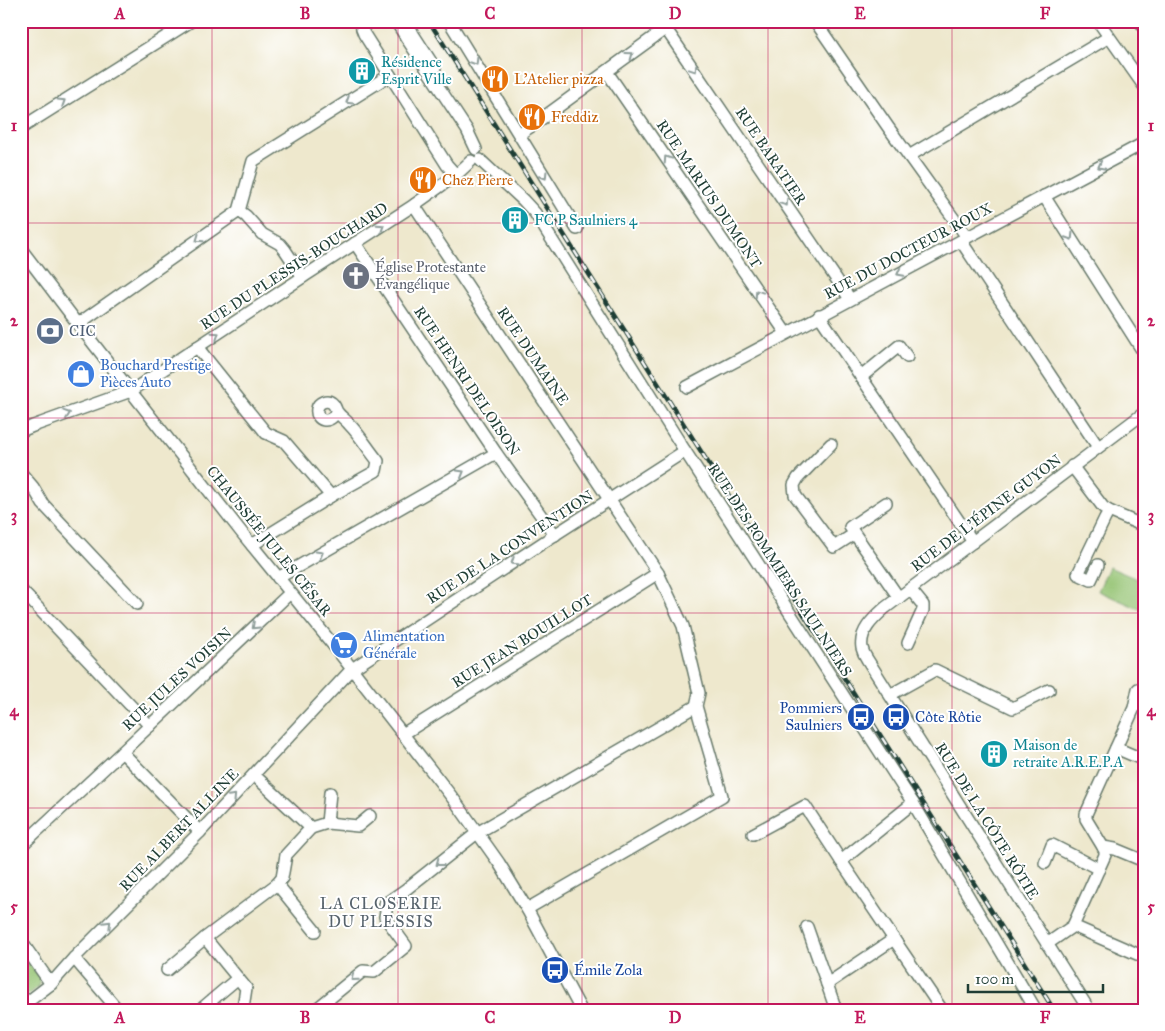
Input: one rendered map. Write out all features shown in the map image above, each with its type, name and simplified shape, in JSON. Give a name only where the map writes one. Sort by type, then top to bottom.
[{"type":"street","points":[[21,128],[174,26],[191,21]]},
{"type":"street","points":[[361,21],[364,34],[447,165],[456,175]]},
{"type":"street","points":[[396,21],[467,130]]},
{"type":"street","points":[[449,21],[577,228]]},
{"type":"street","points":[[519,134],[676,21]]},
{"type":"street","points":[[1098,21],[1144,86]]},
{"type":"street","points":[[1140,21],[1144,28]]},
{"type":"street","points":[[820,23],[964,239],[1098,447]]},
{"type":"street","points":[[409,25],[466,116],[467,130],[476,157]]},
{"type":"street","name":"RUE BARATIER","points":[[666,29],[850,299]]},
{"type":"street","points":[[909,156],[1109,36]]},
{"type":"street","name":"RUE MARIUS DUMONT","points":[[607,72],[786,333]]},
{"type":"street","points":[[78,324],[239,211],[253,161],[390,75]]},
{"type":"street","name":"RUE DU DOCTEUR ROUX","points":[[687,387],[1144,143]]},
{"type":"street","name":"RUE DU PLESSIS-BOUCHARD","points":[[21,431],[131,391],[414,205],[456,175],[476,157]]},
{"type":"street","name":"RUE DES POMMIERS SAULNIERS","points":[[476,157],[524,200],[535,213],[685,452],[913,803],[1036,1010]]},
{"type":"street","points":[[1044,196],[1144,353]]},
{"type":"street","name":"RUE DUMAINE","points":[[414,205],[658,573],[683,626],[699,693],[696,706],[722,796],[527,909]]},
{"type":"street","points":[[239,211],[262,234],[280,244],[286,250],[303,277]]},
{"type":"street","name":"RUE HENRI DELOISON","points":[[356,243],[496,452],[555,535]]},
{"type":"street","name":"CHAUSSÉE JULES CÉSAR","points":[[21,249],[78,324],[444,787],[499,863],[527,909],[581,1010]]},
{"type":"street","points":[[819,316],[973,542]]},
{"type":"street","points":[[861,377],[899,346],[907,357]]},
{"type":"street","points":[[197,347],[266,433],[284,441],[331,496]]},
{"type":"street","points":[[252,545],[331,496],[376,471],[378,461],[349,423],[336,412]]},
{"type":"street","name":"RUE DE L'ÉPINE GUYON","points":[[862,648],[863,638],[869,624],[885,608],[1144,413]]},
{"type":"street","points":[[831,444],[798,478],[794,485],[795,495],[834,547],[854,534]]},
{"type":"street","points":[[278,578],[496,452]]},
{"type":"street","name":"RUE DE LA CONVENTION","points":[[352,669],[685,452]]},
{"type":"street","points":[[1072,466],[1103,507],[1144,526]]},
{"type":"street","points":[[21,473],[33,487],[43,504],[137,604]]},
{"type":"street","points":[[886,503],[850,527],[899,598]]},
{"type":"street","points":[[1098,565],[1090,580],[1078,574],[1109,511]]},
{"type":"street","name":"RUE JEAN BOUILLOT","points":[[403,734],[658,573]]},
{"type":"street","points":[[908,643],[923,610],[923,605],[910,589]]},
{"type":"street","points":[[21,590],[150,726]]},
{"type":"street","name":"RUE JULES VOISIN","points":[[200,832],[122,752],[290,593]]},
{"type":"street","name":"RUE DE LA CÔTE RÔTIE","points":[[862,648],[867,659],[1089,1010]]},
{"type":"street","name":"RUE ALBERT ALLINE","points":[[21,1007],[51,984],[74,958],[200,832],[352,669]]},
{"type":"street","points":[[890,695],[935,670],[1013,708],[1049,690]]},
{"type":"street","points":[[1047,944],[1073,926],[1105,855],[1106,851],[1086,819],[1086,814],[1134,708],[1138,689]]},
{"type":"street","points":[[318,1010],[319,1007],[363,971],[374,972],[406,946],[385,917],[386,904],[477,833],[696,706]]},
{"type":"street","points":[[1116,748],[1144,760]]},
{"type":"street","points":[[21,846],[122,752]]},
{"type":"street","points":[[254,775],[311,828]]},
{"type":"street","points":[[327,823],[330,793]]},
{"type":"street","points":[[841,861],[913,803]]},
{"type":"street","points":[[753,834],[805,806],[942,1010]]},
{"type":"street","points":[[167,970],[205,938],[277,884],[282,878],[286,855],[311,828],[327,823],[358,826],[370,816]]},
{"type":"street","points":[[1045,863],[1052,845],[1099,869]]},
{"type":"street","points":[[1103,847],[1115,849],[1144,861]]},
{"type":"street","points":[[277,884],[315,930]]},
{"type":"street","points":[[1073,926],[1144,957]]},
{"type":"street","points":[[807,927],[836,1010]]},
{"type":"street","points":[[205,938],[246,988],[240,1009]]},
{"type":"street","points":[[827,984],[894,938]]},
{"type":"street","points":[[21,942],[51,984]]},
{"type":"street","points":[[74,958],[118,1010]]},
{"type":"street","points":[[200,1010],[238,978]]},
{"type":"green space","points":[[1109,567],[1144,582],[1144,611],[1098,591]]},
{"type":"green space","points":[[21,951],[40,978],[38,987],[21,999]]},
{"type":"railway","points":[[429,21],[1054,1010]]},
{"type":"place","name":"Résidence Esprit Ville","points":[[362,71]]},
{"type":"place","name":"L'Atelier pizza","points":[[495,79]]},
{"type":"place","name":"Freddiz","points":[[532,117]]},
{"type":"place","name":"Chez Pierre","points":[[423,180]]},
{"type":"place","name":"FC P Saulniers 4","points":[[515,220]]},
{"type":"place","name":"Église Protestante Évangélique","points":[[356,276]]},
{"type":"place","name":"CIC","points":[[50,331]]},
{"type":"place","name":"Bouchard Prestige Pièces Auto","points":[[81,374]]},
{"type":"place","name":"Alimentation Générale","points":[[344,645]]},
{"type":"place","name":"Pommiers Saulniers","points":[[861,717]]},
{"type":"place","name":"Côte Rôtie","points":[[896,717]]},
{"type":"place","name":"Maison de retraite A.R.E.P.A","points":[[994,754]]},
{"type":"place","name":"Émile Zola","points":[[555,970]]},
{"type":"district","name":"LA CLOSERIE DU PLESSIS","points":[[381,912]]}]
